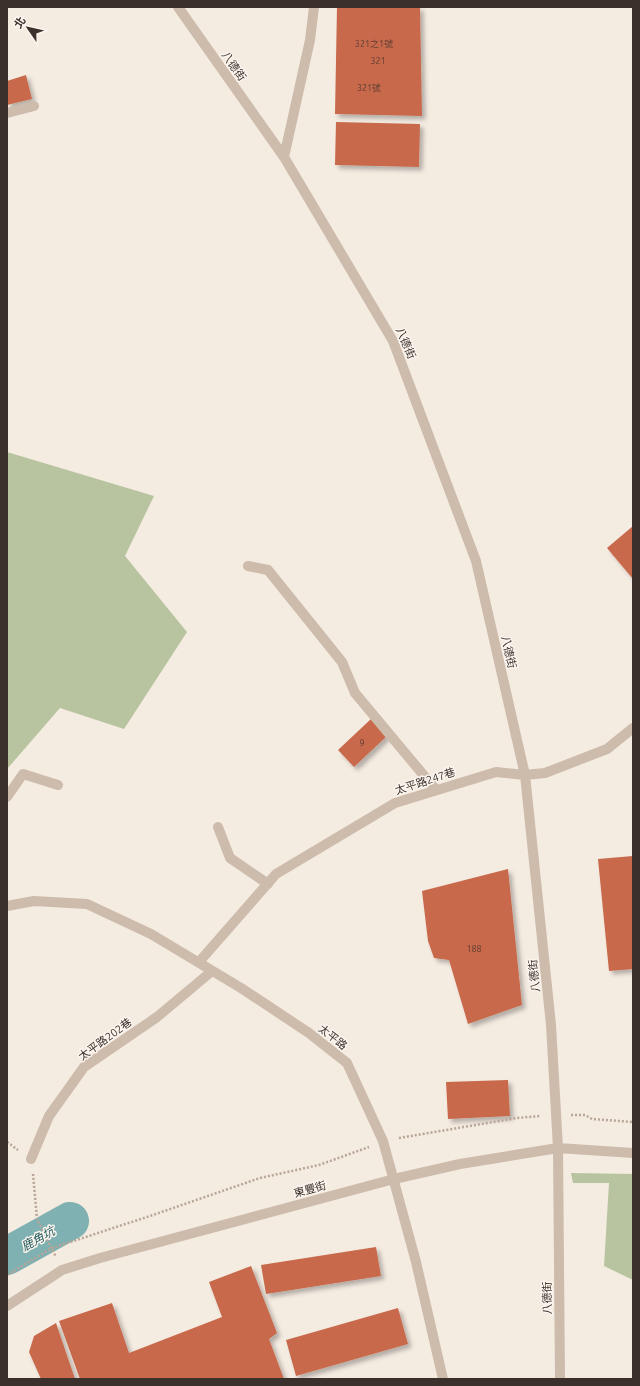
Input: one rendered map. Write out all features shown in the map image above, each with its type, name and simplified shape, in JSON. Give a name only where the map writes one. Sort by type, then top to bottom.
[{"type":"street","name":"八德街","points":[[178,7],[284,157],[394,341],[476,561],[525,775],[551,1025],[558,1148],[560,1379]]},
{"type":"street","points":[[284,157],[310,40],[314,7]]},
{"type":"street","points":[[7,113],[34,106]]},
{"type":"street","points":[[248,566],[268,570],[342,662],[355,693],[436,790]]},
{"type":"street","name":"太平路247巷","points":[[199,962],[276,874],[395,803],[496,772],[525,775],[545,773],[607,749],[633,728]]},
{"type":"street","points":[[7,797],[23,774],[58,785]]},
{"type":"street","points":[[218,827],[230,858],[268,884]]},
{"type":"street","name":"太平路","points":[[7,906],[34,901],[87,904],[152,934],[199,962],[309,1034],[347,1063],[383,1141],[416,1262],[443,1379]]},
{"type":"street","name":"太平路202巷","points":[[31,1159],[49,1116],[84,1067],[157,1017],[212,971]]},
{"type":"street","name":"東豐街","points":[[7,1306],[62,1270],[100,1258],[394,1179],[460,1164],[558,1148],[633,1153]]},
{"type":"path","points":[[7,1275],[52,1248],[260,1178],[319,1165],[383,1141],[518,1118],[556,1115],[585,1115],[592,1119],[633,1122]]},
{"type":"path","points":[[31,1159],[37,1219],[49,1242]]},
{"type":"green space","points":[[7,452],[154,496],[125,556],[187,632],[124,729],[60,708],[7,769]]},
{"type":"green space","points":[[571,1173],[633,1174],[633,1280],[604,1266],[609,1183],[573,1183]]},
{"type":"building","points":[[337,7],[420,7],[422,116],[335,114]]},
{"type":"building","points":[[26,75],[32,99],[7,105],[7,81]]},
{"type":"building","points":[[336,122],[420,124],[419,167],[335,165]]},
{"type":"building","points":[[633,526],[633,579],[607,548]]},
{"type":"building","points":[[371,719],[387,736],[354,767],[338,750]]},
{"type":"building","points":[[633,856],[633,969],[609,971],[598,859]]},
{"type":"building","points":[[508,869],[522,1005],[468,1024],[449,960],[434,958],[428,941],[422,891]]},
{"type":"building","points":[[508,1080],[510,1116],[448,1119],[446,1082]]},
{"type":"building","points":[[376,1247],[381,1276],[266,1294],[261,1265]]},
{"type":"building","points":[[251,1266],[277,1333],[269,1339],[284,1379],[80,1379],[59,1321],[112,1303],[129,1353],[222,1317],[209,1282]]},
{"type":"building","points":[[398,1308],[408,1344],[296,1376],[286,1340]]},
{"type":"building","points":[[56,1323],[75,1379],[41,1379],[29,1352],[34,1336]]},
{"type":"waterway","name":"鹿角坑","points":[[7,1256],[70,1221]]}]
